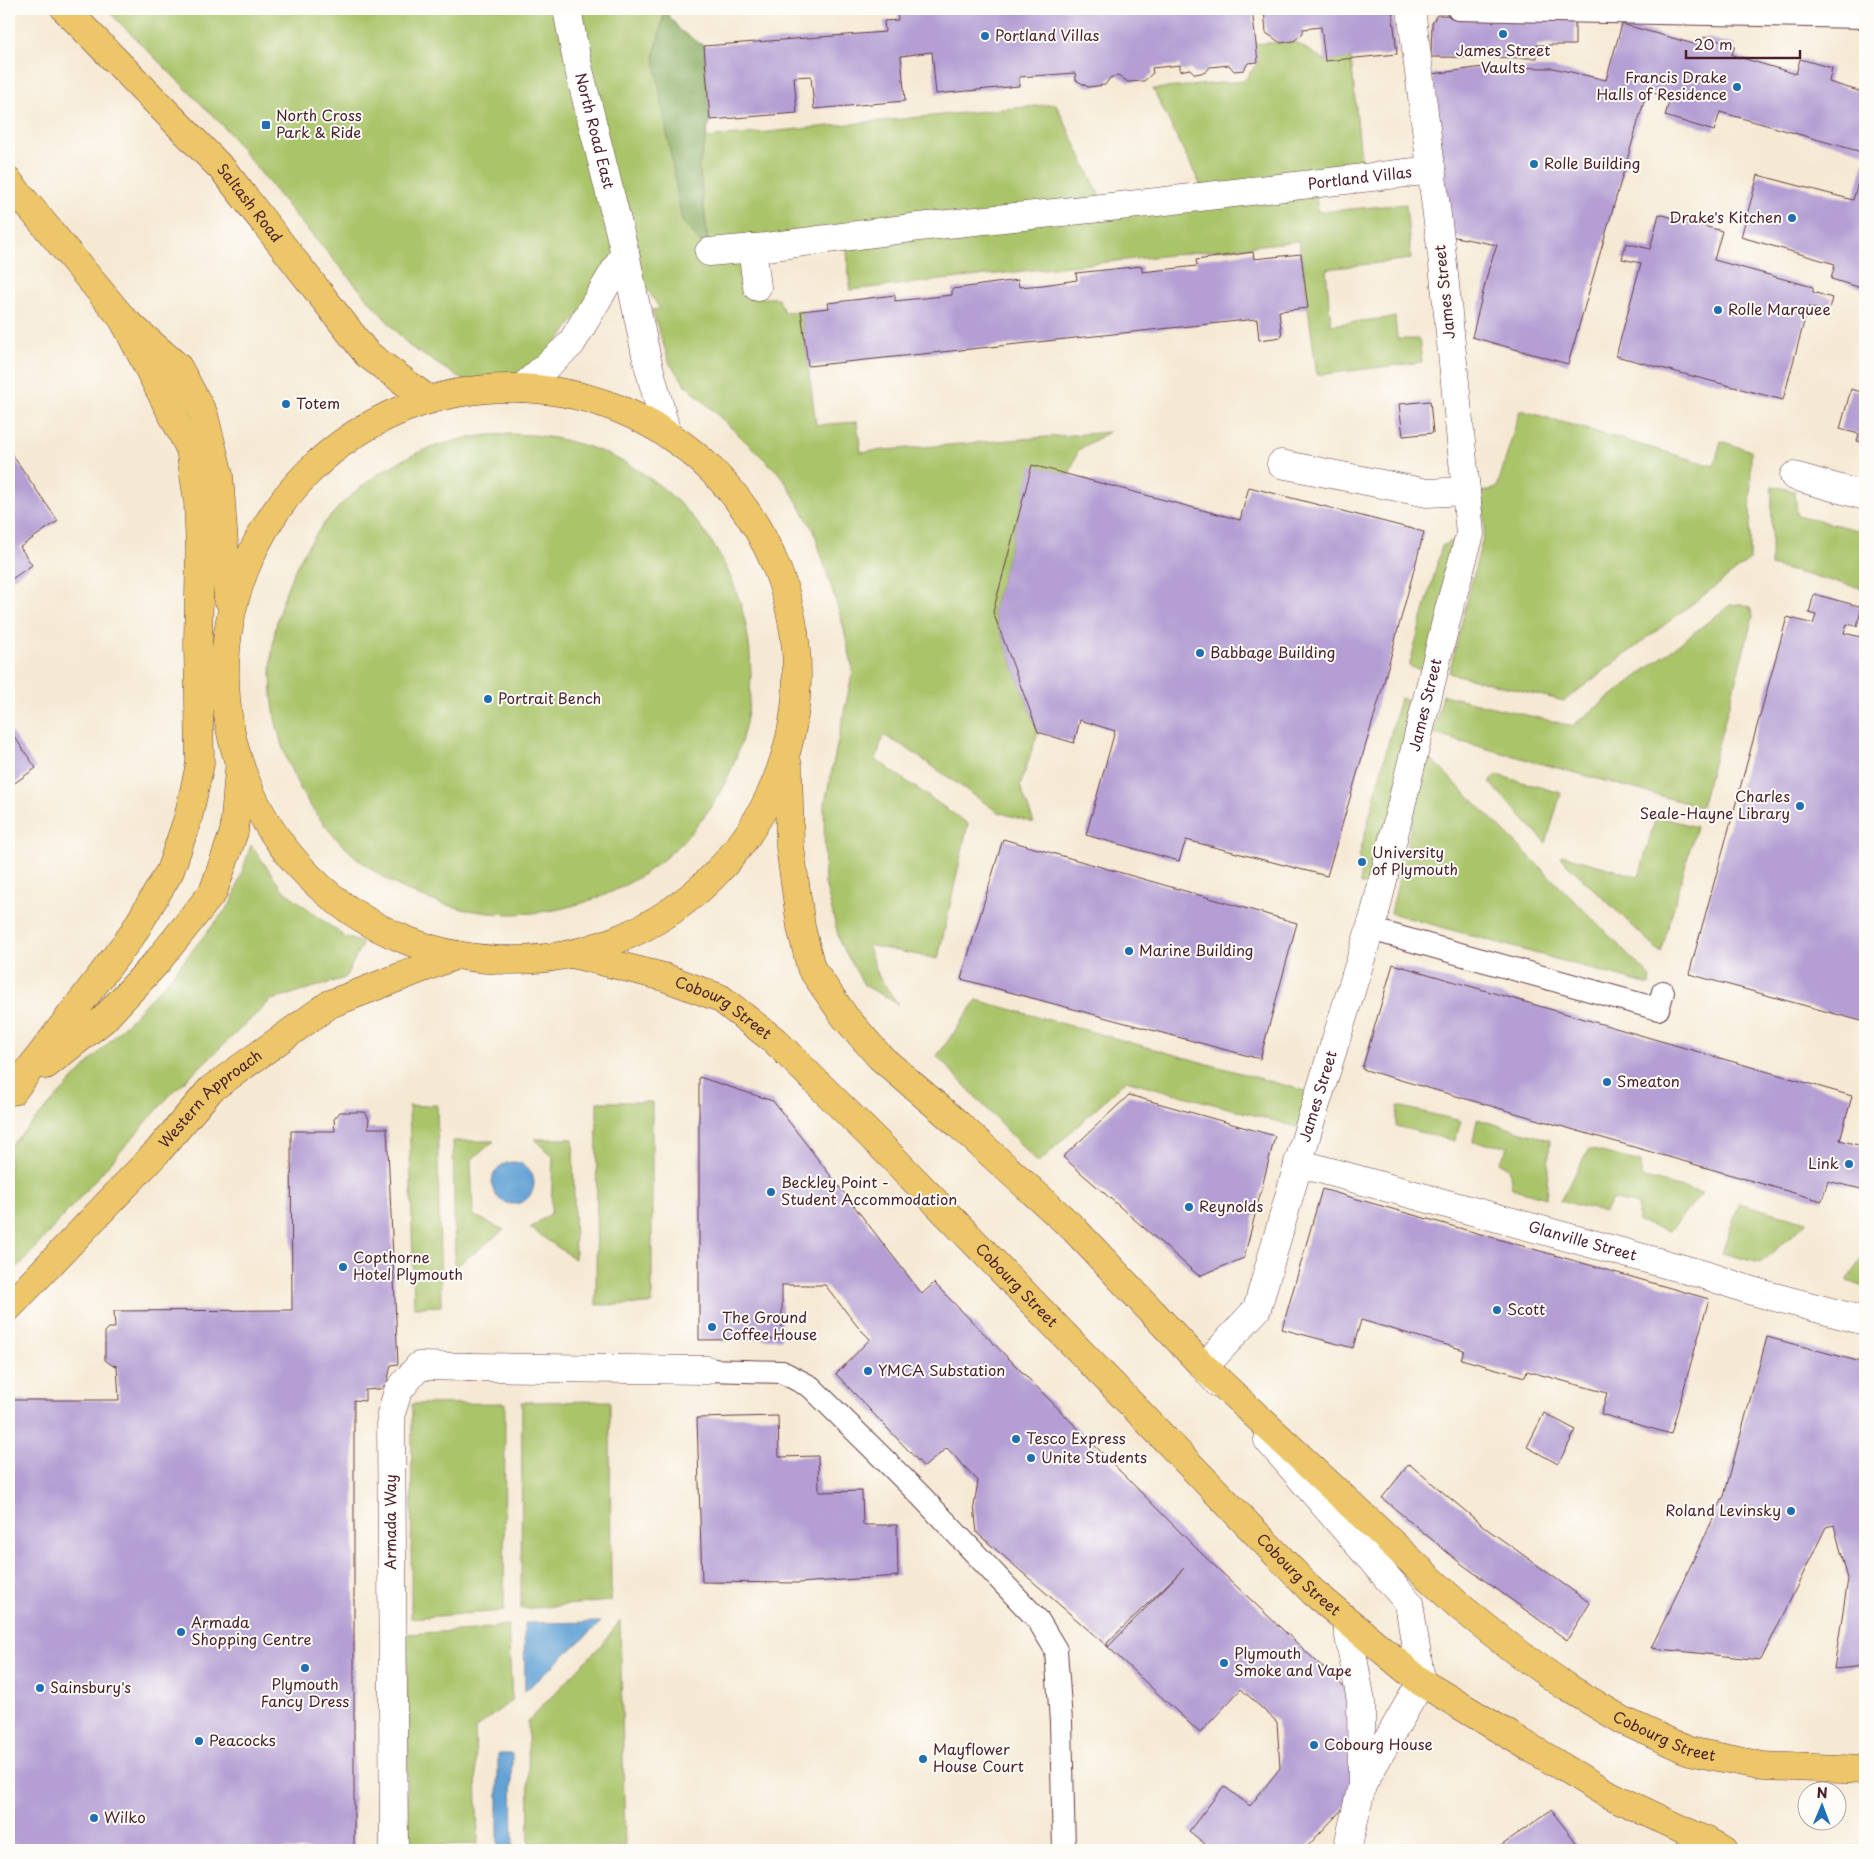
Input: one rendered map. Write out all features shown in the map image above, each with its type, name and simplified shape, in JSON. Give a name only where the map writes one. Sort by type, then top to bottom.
[{"type":"main road","name":"Saltash Road","points":[[65,9],[224,171],[367,354],[429,400]]},
{"type":"main road","points":[[9,183],[123,319],[178,367],[204,415],[219,475],[230,616],[224,666],[226,709],[239,766],[260,812],[288,854],[323,890],[363,919],[409,942],[457,955],[495,960],[534,959],[571,954],[621,938],[667,914],[709,881],[743,842],[770,797],[788,748],[797,698],[796,646],[787,596],[772,556],[742,504],[708,466],[667,434],[614,407],[573,394],[522,388],[479,390],[429,400],[381,418],[337,446],[299,481],[268,521],[249,559],[230,616]]},
{"type":"main road","points":[[11,1093],[132,935],[170,871],[188,818],[200,764],[198,501],[190,450],[123,319]]},
{"type":"main road","name":"Cobourg Street","points":[[788,748],[790,847],[801,927],[811,968],[845,1017],[880,1057],[958,1124],[1074,1229],[1204,1367],[1458,1606],[1514,1650],[1565,1686],[1624,1721],[1689,1751],[1763,1766],[1865,1770]]},
{"type":"main road","points":[[11,1093],[103,1020],[157,962],[213,892],[234,832],[239,766]]},
{"type":"main road","name":"Cobourg Street","points":[[571,954],[664,977],[720,998],[775,1041],[877,1142],[1313,1592],[1346,1620],[1420,1682],[1604,1792],[1725,1850]]},
{"type":"main road","name":"Western Approach","points":[[9,1307],[159,1150],[211,1089],[330,1004],[457,955]]},
{"type":"street","name":"North Road East","points":[[567,9],[577,62],[667,434]]},
{"type":"street","name":"James Street","points":[[1204,1367],[1257,1309],[1298,1163],[1372,921],[1449,609],[1470,534],[1432,170],[1411,9]]},
{"type":"street","name":"Portland Villas","points":[[709,252],[1432,170]]},
{"type":"street","points":[[752,248],[757,287]]},
{"type":"street","points":[[522,388],[571,344],[624,253]]},
{"type":"street","points":[[1281,464],[1427,493],[1466,491]]},
{"type":"street","points":[[1794,476],[1865,496]]},
{"type":"street","name":"Glanville Street","points":[[1298,1163],[1865,1321]]},
{"type":"street","name":"Armada Way","points":[[394,1850],[391,1414],[398,1391],[419,1366],[706,1370]]},
{"type":"street","name":"Cobourg Street","points":[[1204,1367],[1409,1603],[1420,1682]]},
{"type":"street","points":[[1346,1620],[1361,1701],[1362,1785],[1347,1850]]},
{"type":"street","points":[[1362,1785],[1420,1682]]},
{"type":"lane","points":[[1458,9],[1865,17]]},
{"type":"lane","points":[[1372,921],[1658,1009],[1663,992]]},
{"type":"lane","points":[[706,1370],[782,1372],[811,1387],[921,1496],[1038,1620],[1056,1650],[1061,1722],[1064,1850]]},
{"type":"green space","points":[[106,9],[665,9],[654,57],[709,250],[699,166],[706,138],[1056,104],[1105,207],[1206,196],[1153,89],[1244,81],[1258,62],[1255,44],[1294,41],[1325,61],[1351,58],[1363,178],[1314,184],[1318,212],[1406,204],[1411,259],[1326,269],[1331,325],[1395,317],[1397,339],[1419,339],[1422,362],[1317,375],[1299,241],[850,290],[846,237],[766,247],[761,298],[778,298],[784,312],[801,311],[816,425],[857,422],[861,452],[1109,432],[1078,450],[1069,475],[1032,466],[993,612],[1038,732],[1020,786],[1034,823],[998,812],[905,747],[883,735],[876,760],[968,824],[938,959],[867,945],[879,977],[898,1004],[864,985],[840,943],[825,883],[824,807],[853,670],[843,625],[814,531],[782,476],[686,385],[670,364],[652,310],[660,309],[625,254],[522,388],[479,390],[409,346],[298,219],[223,126]]},
{"type":"green space","points":[[665,11],[681,31],[704,46],[710,120],[699,166],[709,252],[682,221],[654,57]]},
{"type":"green space","points":[[1520,410],[1714,466],[1721,441],[1751,451],[1750,560],[1564,701],[1449,673],[1485,529],[1482,492],[1497,488]]},
{"type":"green space","points":[[511,434],[535,435],[558,439],[581,444],[603,452],[644,474],[681,504],[711,541],[733,582],[741,604],[746,627],[750,650],[750,698],[746,721],[741,744],[733,766],[711,807],[681,844],[644,874],[603,896],[581,904],[558,909],[535,913],[511,914],[487,913],[464,909],[441,904],[419,896],[378,874],[341,844],[311,807],[289,766],[281,744],[276,721],[272,698],[271,674],[272,650],[276,627],[281,604],[289,582],[311,541],[341,504],[378,474],[419,452],[441,444],[464,439],[487,435]]},
{"type":"green space","points":[[1772,486],[1795,491],[1797,515],[1865,532],[1865,589],[1771,566]]},
{"type":"green space","points":[[1462,536],[1427,672],[1409,666],[1442,546]]},
{"type":"green space","points":[[1741,604],[1750,607],[1753,617],[1701,807],[1433,734],[1443,695],[1572,726],[1730,605]]},
{"type":"green space","points":[[1400,698],[1420,702],[1373,888],[1361,884],[1359,857]]},
{"type":"green space","points":[[1429,760],[1433,761],[1651,977],[1649,985],[1391,913],[1426,762]]},
{"type":"green space","points":[[1497,775],[1561,793],[1546,843],[1490,783]]},
{"type":"green space","points":[[1656,816],[1696,827],[1661,953],[1560,857],[1562,855],[1639,877]]},
{"type":"green space","points":[[251,845],[283,890],[345,937],[363,943],[345,978],[271,1000],[172,1093],[21,1264],[9,1275],[9,1147],[167,981],[232,902]]},
{"type":"green space","points":[[977,1000],[1320,1095],[1308,1130],[1126,1080],[1038,1163],[937,1056]]},
{"type":"green space","points":[[597,1102],[652,1102],[652,1304],[596,1305]]},
{"type":"green space","points":[[437,1105],[441,1306],[414,1307],[409,1106]]},
{"type":"green space","points":[[1398,1106],[1461,1121],[1455,1141],[1396,1126]]},
{"type":"green space","points":[[1477,1119],[1550,1140],[1546,1198],[1512,1188],[1509,1168],[1499,1162],[1509,1147],[1473,1142]]},
{"type":"green space","points":[[534,1139],[573,1139],[575,1259],[530,1228],[551,1213],[553,1157]]},
{"type":"green space","points":[[453,1141],[494,1141],[471,1160],[473,1215],[504,1230],[455,1267]]},
{"type":"green space","points":[[1589,1149],[1641,1162],[1641,1177],[1702,1193],[1670,1231],[1638,1222],[1638,1205],[1612,1199],[1605,1212],[1560,1201]]},
{"type":"green space","points":[[1739,1203],[1807,1222],[1760,1263],[1722,1253]]},
{"type":"green space","points":[[1865,1251],[1865,1287],[1847,1281]]},
{"type":"green space","points":[[610,1401],[611,1601],[521,1609],[522,1402]]},
{"type":"green space","points":[[505,1403],[504,1611],[411,1618],[412,1404]]},
{"type":"green space","points":[[620,1621],[625,1847],[529,1850],[528,1721],[603,1643]]},
{"type":"green space","points":[[508,1625],[512,1700],[475,1729],[478,1844],[407,1846],[407,1634],[474,1630]]},
{"type":"water","points":[[513,1162],[528,1168],[534,1183],[528,1198],[513,1204],[498,1198],[492,1183],[498,1168]]},
{"type":"water","points":[[601,1622],[525,1691],[524,1623]]},
{"type":"water","points":[[498,1754],[512,1754],[513,1850],[498,1850]]},
{"type":"building","points":[[897,9],[1252,9],[1258,62],[1248,63],[1244,70],[1234,71],[1229,65],[1210,67],[1206,72],[1195,74],[1190,69],[1180,71],[1180,65],[1152,68],[1153,73],[1144,81],[1128,82],[1118,75],[1110,78],[1105,85],[1088,87],[1076,80],[1075,73],[1019,77],[1019,86],[936,94],[932,52],[901,56],[905,101],[814,109],[811,76],[794,77],[797,113],[710,120],[704,46],[885,32],[884,21],[898,20]]},
{"type":"building","points":[[1264,9],[1392,9],[1397,54],[1325,61],[1321,27],[1303,29],[1303,33],[1294,41],[1281,43],[1266,33]]},
{"type":"building","name":"James Street Vaults","points":[[1437,15],[1575,17],[1575,45],[1537,45],[1537,58],[1431,57],[1432,23]]},
{"type":"building","name":"Rolle Building","points":[[1622,24],[1701,46],[1704,37],[1735,45],[1732,55],[1796,74],[1800,59],[1832,68],[1829,82],[1865,93],[1865,153],[1720,112],[1714,131],[1665,116],[1670,98],[1647,91],[1568,364],[1472,337],[1489,268],[1497,245],[1450,236],[1432,74],[1483,67],[1553,68],[1606,80]]},
{"type":"building","points":[[1865,159],[1865,289],[1831,279],[1835,264],[1741,237],[1758,175],[1853,200]]},
{"type":"building","name":"Rolle Marquee","points":[[1659,214],[1722,231],[1714,260],[1813,287],[1813,292],[1832,298],[1828,312],[1808,307],[1783,400],[1616,356],[1641,263],[1622,259],[1626,243],[1650,249]]},
{"type":"building","points":[[1253,252],[1254,259],[1301,254],[1308,308],[1279,311],[1282,337],[1259,340],[1257,319],[808,366],[801,311],[829,308],[828,303],[895,295],[895,301],[952,295],[952,289],[1018,280],[1019,287],[1043,285],[1077,280],[1076,273],[1142,266],[1142,272],[1197,266],[1196,260]]},
{"type":"building","points":[[1851,389],[1865,393],[1865,443],[1857,441],[1859,434],[1840,429]]},
{"type":"building","points":[[1430,401],[1433,433],[1403,436],[1399,404]]},
{"type":"building","points":[[9,450],[58,521],[20,547],[32,565],[9,581]]},
{"type":"building","name":"Babbage Building","points":[[1032,465],[1240,520],[1249,487],[1424,532],[1381,693],[1327,876],[1186,840],[1179,861],[1086,835],[1115,731],[1080,720],[1074,743],[1038,732],[993,612]]},
{"type":"building","name":"Charles Seale-Hayne Library","points":[[1814,594],[1862,607],[1857,626],[1847,624],[1844,633],[1865,638],[1865,1022],[1689,974],[1787,617],[1813,624],[1816,615],[1809,613]]},
{"type":"building","points":[[9,729],[36,768],[9,787]]},
{"type":"building","name":"Marine Building","points":[[1003,839],[1297,923],[1260,1059],[961,979]]},
{"type":"building","name":"Smeaton","points":[[1393,964],[1852,1096],[1840,1140],[1865,1147],[1865,1190],[1828,1181],[1822,1201],[1362,1069]]},
{"type":"building","points":[[699,1077],[773,1101],[922,1294],[934,1283],[1200,1552],[1348,1691],[1351,1800],[1304,1850],[1201,1850],[1205,1844],[1189,1831],[1224,1786],[1250,1806],[1280,1768],[1277,1722],[1241,1689],[1200,1733],[1108,1647],[977,1533],[974,1506],[978,1481],[947,1448],[924,1467],[836,1374],[870,1339],[858,1327],[825,1285],[782,1285],[782,1339],[699,1340]],"holes":[[[1184,1568],[1108,1647],[1107,1643]]]},
{"type":"building","name":"Reynolds","points":[[1129,1095],[1275,1136],[1244,1258],[1199,1276],[1063,1157]]},
{"type":"building","name":"Armada Shopping Centre","points":[[340,1112],[365,1112],[369,1119],[368,1128],[387,1128],[398,1364],[391,1365],[387,1383],[380,1389],[365,1390],[365,1401],[354,1400],[354,1850],[9,1850],[9,1400],[119,1400],[117,1366],[105,1360],[105,1332],[109,1328],[115,1328],[114,1311],[292,1310],[291,1131],[335,1131],[334,1119]]},
{"type":"building","name":"Scott","points":[[1322,1189],[1709,1299],[1671,1434],[1601,1414],[1607,1393],[1527,1371],[1525,1377],[1461,1359],[1464,1350],[1361,1320],[1353,1348],[1282,1329]]},
{"type":"building","name":"Roland Levinsky","points":[[1767,1337],[1865,1363],[1865,1666],[1834,1669],[1848,1579],[1834,1525],[1826,1527],[1761,1660],[1651,1648],[1724,1496]]},
{"type":"building","points":[[1544,1413],[1576,1430],[1558,1464],[1527,1447]]},
{"type":"building","points":[[778,1416],[779,1457],[818,1456],[819,1492],[862,1491],[863,1525],[897,1525],[898,1576],[799,1583],[702,1582],[697,1418]]},
{"type":"building","points":[[1409,1464],[1487,1529],[1590,1603],[1567,1640],[1459,1562],[1382,1498]]},
{"type":"building","points":[[1551,1810],[1582,1850],[1495,1850]]},
{"type":"building","points":[[1034,1848],[1034,1850],[945,1850],[945,1849]]},
{"type":"place","name":"James Street Vaults","points":[[1503,34]]},
{"type":"place","name":"Portland Villas","points":[[985,36]]},
{"type":"place","name":"Francis Drake Halls of Residence","points":[[1737,87]]},
{"type":"place","name":"North Cross Park & Ride","points":[[266,125]]},
{"type":"place","name":"Rolle Building","points":[[1534,164]]},
{"type":"place","name":"Drake's Kitchen","points":[[1792,218]]},
{"type":"place","name":"Rolle Marquee","points":[[1718,310]]},
{"type":"place","name":"Totem","points":[[286,404]]},
{"type":"place","name":"Babbage Building","points":[[1200,653]]},
{"type":"place","name":"Portrait Bench","points":[[488,699]]},
{"type":"place","name":"Charles Seale-Hayne Library","points":[[1800,806]]},
{"type":"place","name":"University of Plymouth","points":[[1362,862]]},
{"type":"place","name":"Marine Building","points":[[1129,951]]},
{"type":"place","name":"Smeaton","points":[[1607,1082]]},
{"type":"place","name":"Link","points":[[1849,1164]]},
{"type":"place","name":"Beckley Point - Student Accommodation","points":[[771,1192]]},
{"type":"place","name":"Reynolds","points":[[1189,1207]]},
{"type":"place","name":"Copthorne Hotel Plymouth","points":[[343,1267]]},
{"type":"place","name":"Scott","points":[[1497,1310]]},
{"type":"place","name":"The Ground Coffee House","points":[[712,1327]]},
{"type":"place","name":"YMCA Substation","points":[[868,1371]]},
{"type":"place","name":"Tesco Express","points":[[1016,1439]]},
{"type":"place","name":"Unite Students","points":[[1031,1458]]},
{"type":"place","name":"Roland Levinsky","points":[[1791,1511]]},
{"type":"place","name":"Armada Shopping Centre","points":[[181,1632]]},
{"type":"place","name":"Plymouth Smoke and Vape","points":[[1224,1663]]},
{"type":"place","name":"Plymouth Fancy Dress","points":[[305,1668]]},
{"type":"place","name":"Sainsbury's","points":[[40,1688]]},
{"type":"place","name":"Peacocks","points":[[199,1741]]},
{"type":"place","name":"Cobourg House","points":[[1314,1745]]},
{"type":"place","name":"Mayflower House Court","points":[[923,1759]]},
{"type":"place","name":"Wilko","points":[[94,1818]]}]
